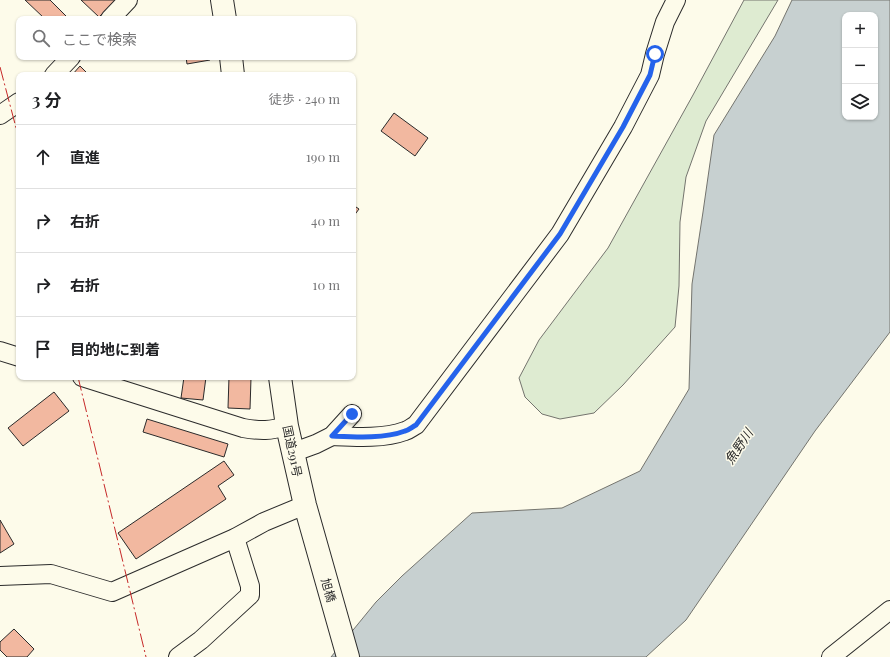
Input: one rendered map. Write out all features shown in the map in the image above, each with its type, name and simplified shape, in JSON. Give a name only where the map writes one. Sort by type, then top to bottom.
[{"type":"highway","points":[[222,0],[225,16]]},
{"type":"highway","points":[[231,60],[233,72]]},
{"type":"highway","name":"国道291号","points":[[280,380],[288,426],[308,514]]},
{"type":"highway","name":"旭橋","points":[[308,514],[348,657]]},
{"type":"street","points":[[113,16],[128,0]]},
{"type":"street","points":[[332,436],[359,438],[388,435],[404,431],[416,425],[560,234],[623,127],[650,75],[665,22],[676,0]]},
{"type":"street","points":[[57,72],[69,60]]},
{"type":"street","points":[[0,115],[16,104]]},
{"type":"street","points":[[0,351],[16,356]]},
{"type":"street","points":[[91,380],[243,428],[258,431],[273,430],[288,426]]},
{"type":"street","points":[[294,452],[332,436],[352,414]]},
{"type":"street","points":[[0,576],[51,574],[112,592],[235,538],[264,522],[308,514]]},
{"type":"street","points":[[178,657],[201,640],[250,595],[250,586],[235,538]]},
{"type":"street","points":[[832,657],[890,610]]},
{"type":"green space","points":[[744,0],[778,0],[706,121],[686,177],[680,222],[679,286],[675,327],[623,385],[594,413],[560,419],[542,414],[525,397],[519,378],[539,340],[608,248]]},
{"type":"water","name":"魚野川","points":[[792,0],[890,0],[890,332],[815,431],[686,620],[646,657],[331,657],[376,602],[402,576],[472,513],[562,508],[640,471],[689,389],[692,284],[714,135],[775,36]]},
{"type":"building","points":[[25,0],[50,0],[66,16],[42,16]]},
{"type":"building","points":[[81,0],[116,0],[100,16],[98,16]]},
{"type":"building","points":[[186,60],[210,60],[187,64]]},
{"type":"building","points":[[80,66],[86,72],[75,72]]},
{"type":"building","points":[[394,113],[428,138],[415,156],[381,131]]},
{"type":"building","points":[[184,380],[206,380],[203,400],[181,398]]},
{"type":"building","points":[[229,380],[251,380],[250,409],[228,408]]},
{"type":"building","points":[[54,392],[69,411],[23,446],[8,428]]},
{"type":"building","points":[[147,419],[228,444],[224,457],[143,432]]},
{"type":"building","points":[[224,461],[234,475],[218,486],[226,499],[136,559],[118,533]]},
{"type":"building","points":[[0,520],[14,544],[0,553]]},
{"type":"building","points":[[14,629],[34,649],[27,657],[7,657],[0,650],[0,642]]},
{"type":"power","points":[[0,67],[16,128]]},
{"type":"power","points":[[79,380],[146,657]]},
{"type":"route","points":[[352,414],[332,436],[359,438],[388,435],[404,431],[416,425],[560,234],[623,127],[650,75],[655,54]]}]
